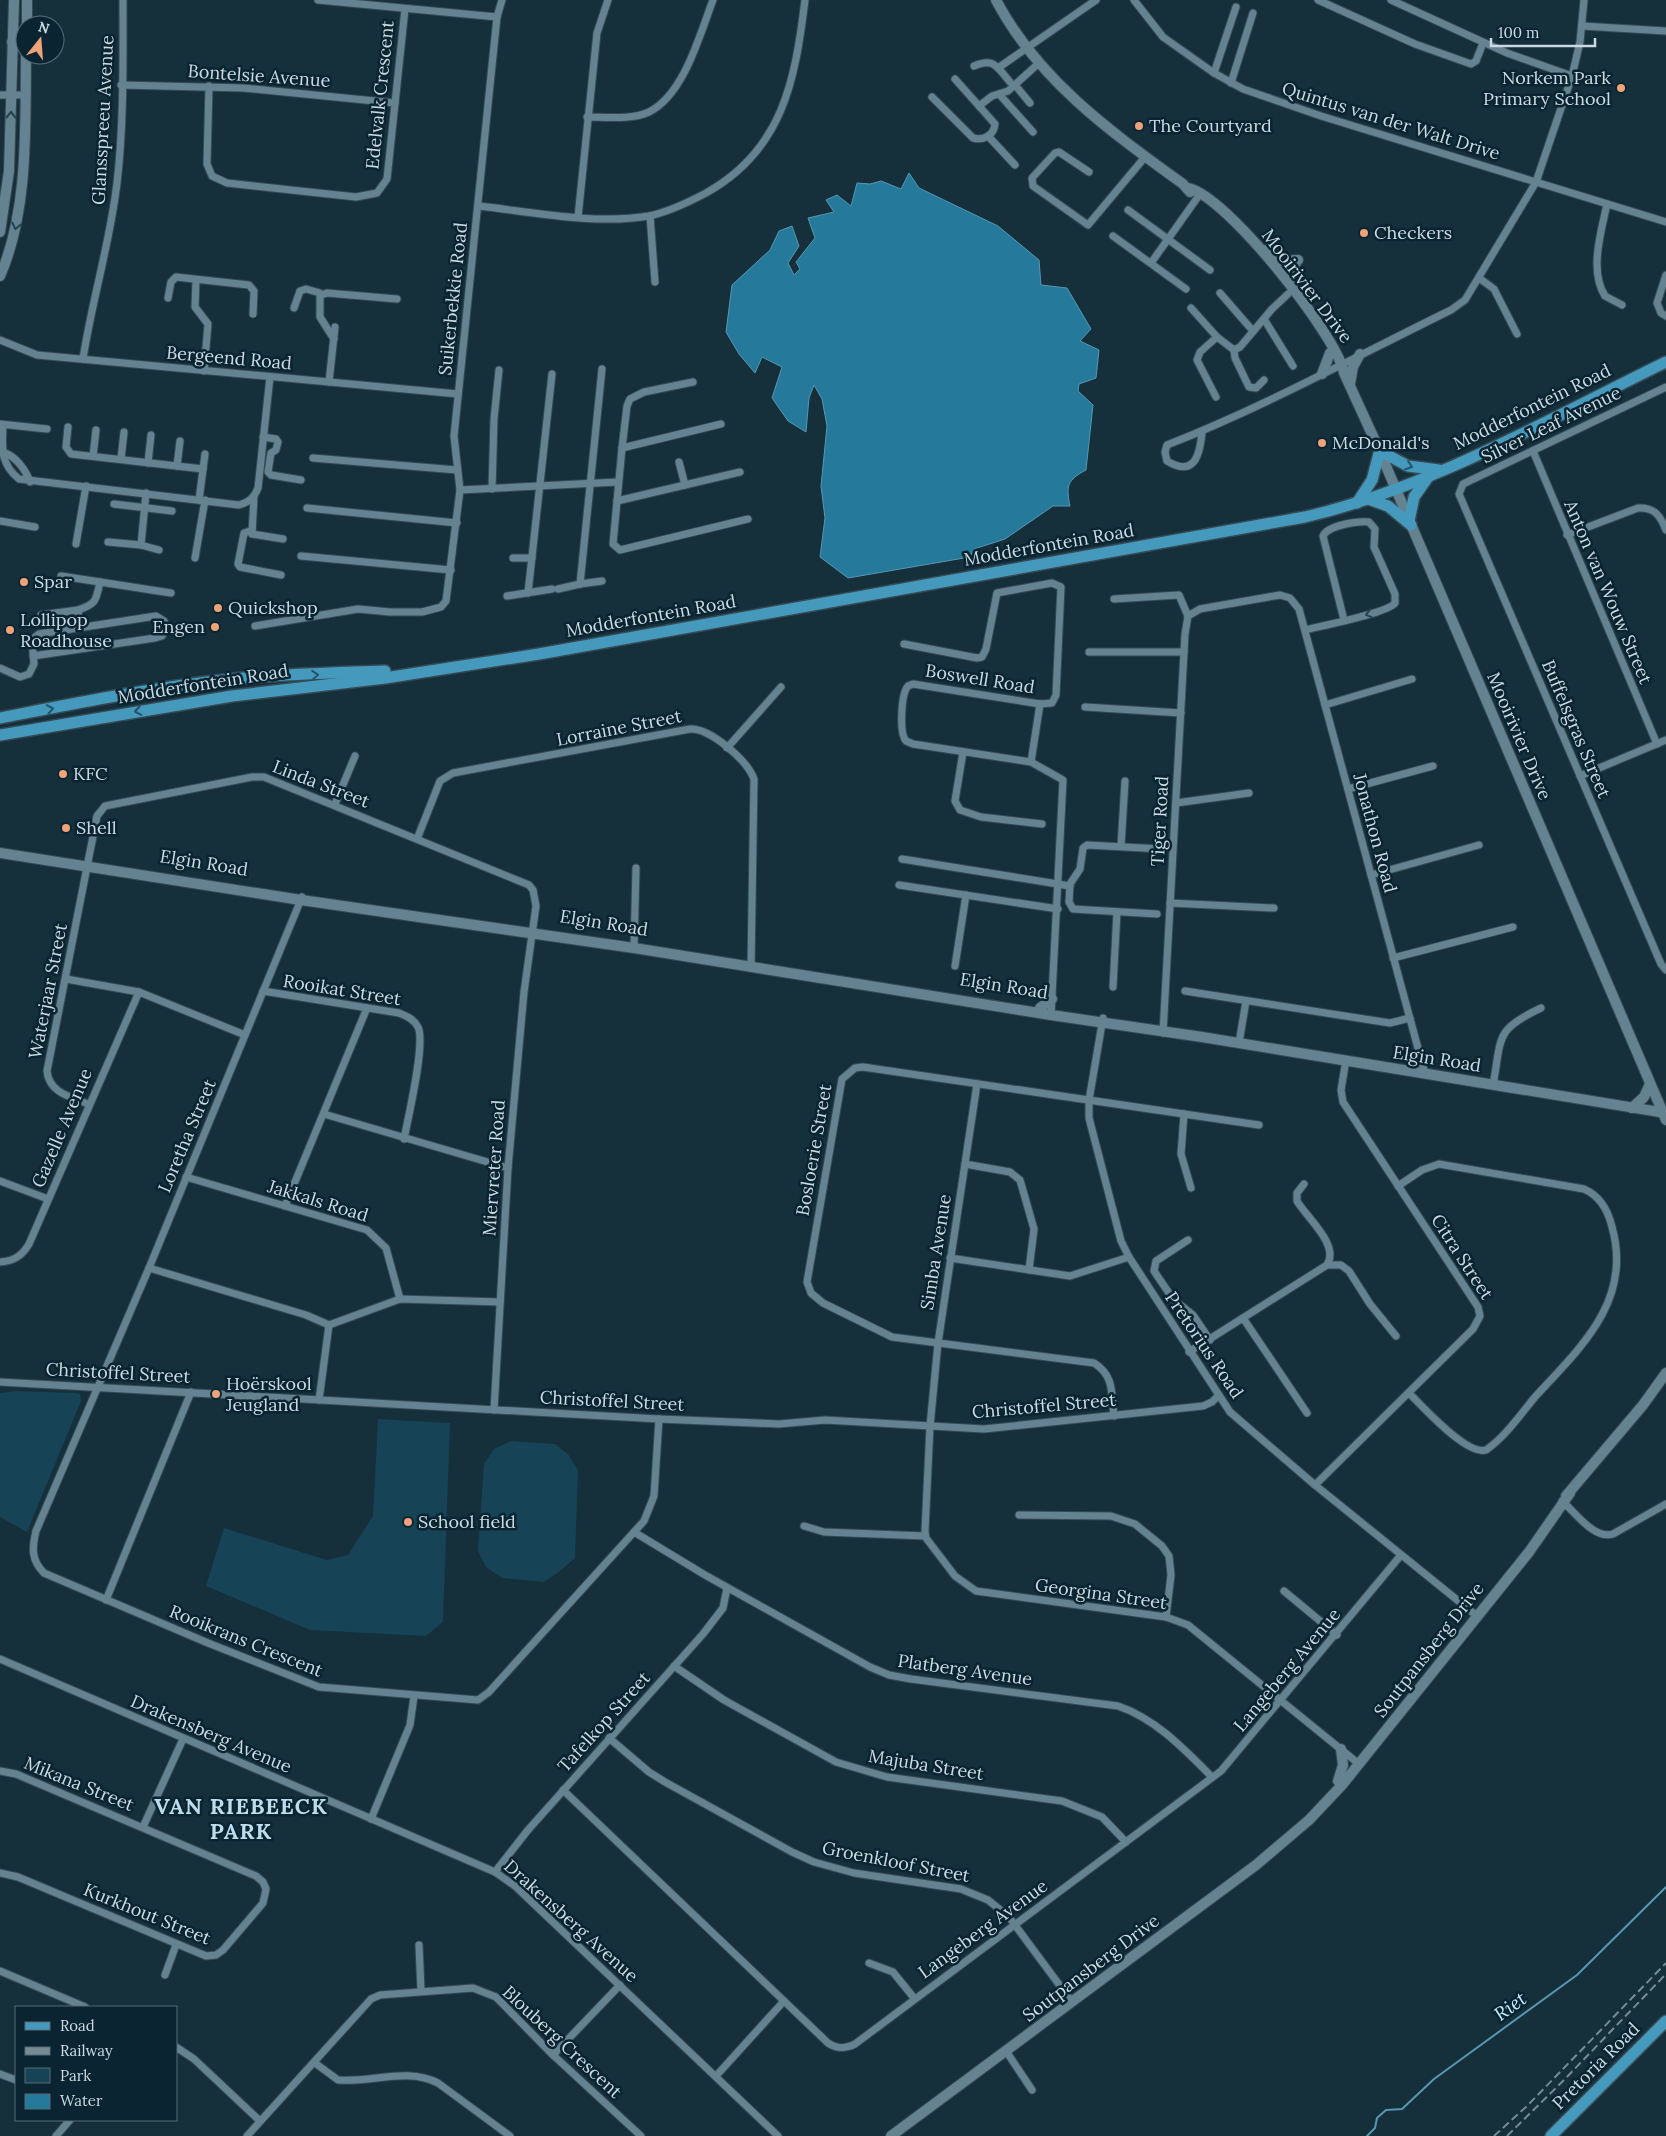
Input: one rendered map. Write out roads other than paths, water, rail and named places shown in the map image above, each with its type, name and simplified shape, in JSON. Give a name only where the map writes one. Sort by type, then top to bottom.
[{"type":"main road","name":"Modderfontein Road","points":[[1,735],[232,696],[385,678],[411,672],[539,654],[1305,517],[1357,503],[1428,477],[1666,362]]},
{"type":"main road","points":[[1357,503],[1372,480],[1380,451],[1408,466],[1441,471]]},
{"type":"main road","points":[[1368,499],[1388,506],[1410,523],[1414,497],[1428,477]]},
{"type":"main road","name":"Modderfontein Road","points":[[1,718],[132,693],[234,679],[398,670],[411,672]]},
{"type":"main road","name":"Pretoria Road","points":[[1551,2136],[1666,2021]]},
{"type":"street","points":[[0,232],[4,215],[10,140],[14,0]]},
{"type":"street","points":[[27,0],[27,15]]},
{"type":"street","name":"Glansspreeu Avenue","points":[[83,359],[94,293],[112,221],[117,182],[123,0]]},
{"type":"street","points":[[318,0],[497,17]]},
{"type":"street","name":"Suikerbekkie Road","points":[[255,626],[358,609],[422,612],[441,607],[446,601],[452,570],[460,490],[454,436],[497,17],[502,0]]},
{"type":"street","points":[[578,217],[597,33],[608,0]]},
{"type":"street","points":[[588,117],[633,116],[648,112],[661,104],[673,90],[683,73],[713,0]]},
{"type":"street","points":[[478,206],[578,217],[650,216],[692,200],[726,182],[751,160],[769,135],[782,110],[792,81],[805,0]]},
{"type":"street","name":"Mooirivier Drive","points":[[996,0],[1007,21],[1038,63],[1076,102],[1145,157],[1187,188],[1222,210],[1254,241],[1331,350],[1350,384],[1380,451],[1650,1084],[1665,1115]]},
{"type":"street","points":[[998,68],[1096,0]]},
{"type":"street","name":"Quintus van der Walt Drive","points":[[1134,0],[1163,37],[1214,74],[1231,83],[1321,116],[1666,222]]},
{"type":"street","points":[[1318,0],[1415,44],[1471,64],[1476,61],[1484,43]]},
{"type":"street","points":[[1391,0],[1484,43],[1572,76]]},
{"type":"street","points":[[1202,432],[1200,452],[1194,463],[1186,466],[1174,466],[1167,461],[1165,452],[1167,445],[1202,432],[1322,374],[1341,367],[1358,355],[1457,306],[1465,300],[1536,182],[1572,76],[1582,26],[1584,0]]},
{"type":"street","points":[[1214,74],[1236,7]]},
{"type":"street","name":"Edelvalk Crescent","points":[[208,86],[207,164],[212,176],[227,183],[356,196],[377,193],[387,179],[405,8]]},
{"type":"street","points":[[1231,83],[1254,12]]},
{"type":"street","points":[[1582,26],[1666,31]]},
{"type":"street","points":[[974,66],[988,61],[998,68],[1030,103]]},
{"type":"street","points":[[979,106],[992,96],[1008,91],[1012,83],[1038,63]]},
{"type":"street","points":[[0,276],[17,221],[21,189],[26,65]]},
{"type":"street","points":[[932,97],[973,138],[984,139],[992,133],[995,124],[955,79]]},
{"type":"street","name":"Bontelsie Avenue","points":[[121,85],[208,86],[395,103]]},
{"type":"street","points":[[999,94],[1033,132]]},
{"type":"street","points":[[0,95],[25,95]]},
{"type":"street","points":[[10,140],[24,123]]},
{"type":"street","points":[[988,136],[1015,165]]},
{"type":"street","points":[[1089,172],[1060,152],[1056,153],[1032,178],[1032,182],[1033,186],[1088,225],[1145,157]]},
{"type":"street","points":[[4,215],[12,207],[21,189]]},
{"type":"street","points":[[1151,263],[1199,196]]},
{"type":"street","name":"Mooirivier Drive","points":[[1199,196],[1246,240],[1290,292]]},
{"type":"street","points":[[1607,204],[1599,240],[1598,281],[1605,296],[1622,305]]},
{"type":"street","points":[[1128,210],[1210,270]]},
{"type":"street","points":[[1222,210],[1230,214],[1252,232],[1279,259],[1297,261],[1290,292],[1240,347],[1234,350]]},
{"type":"street","points":[[650,216],[655,282]]},
{"type":"street","points":[[1114,236],[1186,289]]},
{"type":"street","points":[[1666,275],[1657,303],[1662,313],[1666,316]]},
{"type":"street","points":[[1479,278],[1494,289],[1518,334]]},
{"type":"street","points":[[168,298],[172,279],[253,287],[253,314]]},
{"type":"street","points":[[196,280],[195,307],[207,320],[204,371]]},
{"type":"street","points":[[294,308],[300,291],[315,291],[321,295],[335,293],[397,299]]},
{"type":"street","points":[[1220,293],[1254,331]]},
{"type":"street","points":[[321,295],[320,317],[334,339]]},
{"type":"street","points":[[1191,308],[1217,337],[1234,350],[1236,362],[1249,387],[1256,388],[1264,380]]},
{"type":"street","points":[[1264,319],[1293,366]]},
{"type":"street","points":[[329,382],[335,327]]},
{"type":"street","points":[[1216,397],[1197,360],[1200,352],[1217,337]]},
{"type":"street","name":"Bergeend Road","points":[[0,340],[38,355],[458,394]]},
{"type":"street","points":[[1322,374],[1328,363],[1331,350],[1358,355]]},
{"type":"street","points":[[1350,384],[1353,367],[1358,355]]},
{"type":"street","points":[[580,584],[602,369]]},
{"type":"street","points":[[492,489],[494,419],[499,370]]},
{"type":"street","points":[[528,592],[552,374]]},
{"type":"street","points":[[250,531],[252,499],[258,488],[270,377]]},
{"type":"street","points":[[693,382],[644,392],[630,399],[627,406],[618,482],[613,544],[620,550],[748,519]]},
{"type":"street","name":"Silver Leaf Avenue","points":[[1459,498],[1459,490],[1464,484],[1666,387]]},
{"type":"street","points":[[622,448],[721,424]]},
{"type":"street","points":[[47,429],[1,425],[1,453],[3,460],[7,469],[19,479],[30,482],[86,486],[239,504],[252,499]]},
{"type":"street","points":[[68,426],[68,452],[203,469]]},
{"type":"street","points":[[92,456],[96,430]]},
{"type":"street","points":[[121,459],[124,432]]},
{"type":"street","points":[[148,463],[151,435]]},
{"type":"street","points":[[263,437],[276,439],[278,442],[270,458],[268,472],[271,476],[301,480]]},
{"type":"street","points":[[177,466],[180,441]]},
{"type":"street","name":"Anton van Wouw Street","points":[[1532,451],[1657,744]]},
{"type":"street","points":[[1,453],[12,456],[27,472],[30,482]]},
{"type":"street","points":[[195,558],[204,511],[201,485],[205,454]]},
{"type":"street","points":[[314,458],[457,470]]},
{"type":"street","points":[[679,462],[685,485]]},
{"type":"street","points":[[617,501],[740,472]]},
{"type":"street","points":[[460,490],[618,482]]},
{"type":"street","points":[[76,544],[86,486]]},
{"type":"street","points":[[140,545],[146,493]]},
{"type":"street","name":"Buffelsgras Street","points":[[1459,498],[1661,964],[1666,970]]},
{"type":"street","points":[[114,504],[172,512]]},
{"type":"street","points":[[307,508],[456,523]]},
{"type":"street","points":[[1567,535],[1638,508],[1648,509],[1657,514],[1666,530]]},
{"type":"street","points":[[0,521],[35,527]]},
{"type":"street","points":[[1305,630],[1344,620],[1394,605],[1395,594],[1374,547],[1374,526],[1366,522],[1332,529],[1324,534],[1322,539],[1344,620]]},
{"type":"street","points":[[250,531],[255,535],[283,539]]},
{"type":"street","points":[[250,531],[244,533],[238,564],[240,567],[281,575]]},
{"type":"street","points":[[108,542],[140,545],[159,550]]},
{"type":"street","points":[[301,556],[452,570]]},
{"type":"street","points":[[513,558],[532,558]]},
{"type":"street","points":[[61,576],[171,593]]},
{"type":"street","points":[[507,596],[602,580]]},
{"type":"street","points":[[41,615],[78,610],[90,606],[95,602],[100,582]]},
{"type":"street","name":"Boswell Road","points":[[904,644],[977,658],[982,657],[986,649],[994,598],[997,593],[1052,583],[1059,585],[1062,593],[1056,695],[1052,703],[1040,704],[920,684],[908,686],[903,695],[903,739],[913,744],[1031,762],[1060,776],[1064,783],[1052,1008]]},
{"type":"street","points":[[1114,599],[1180,594],[1188,616]]},
{"type":"street","name":"Jonathon Road","points":[[1188,616],[1200,609],[1273,596],[1285,596],[1293,601],[1299,609],[1425,1074]]},
{"type":"street","points":[[78,610],[80,628]]},
{"type":"street","points":[[0,668],[25,677],[32,670],[32,641],[35,636],[156,616],[164,620],[166,628],[162,636],[155,638],[33,656]]},
{"type":"street","name":"Tiger Road","points":[[1164,1030],[1184,652],[1188,616]]},
{"type":"street","points":[[1089,652],[1184,652]]},
{"type":"street","points":[[1325,705],[1412,679]]},
{"type":"street","points":[[727,748],[781,687]]},
{"type":"street","points":[[1031,762],[1040,704]]},
{"type":"street","points":[[1085,707],[1181,712]]},
{"type":"street","name":"Lorraine Street","points":[[417,839],[436,787],[440,781],[453,773],[690,729],[703,730],[747,766],[754,779],[751,965]]},
{"type":"street","points":[[1580,776],[1666,740]]},
{"type":"street","points":[[963,752],[955,801],[960,810],[981,817],[1042,824]]},
{"type":"street","points":[[335,804],[355,756]]},
{"type":"street","points":[[1348,789],[1433,766]]},
{"type":"street","name":"Linda Street","points":[[88,864],[97,816],[100,810],[110,803],[259,776],[335,804],[529,885],[535,898],[532,931]]},
{"type":"street","points":[[1121,846],[1125,781]]},
{"type":"street","points":[[1176,803],[1249,792]]},
{"type":"street","points":[[1371,876],[1478,845]]},
{"type":"street","name":"Elgin Road","points":[[0,846],[88,864]]},
{"type":"street","points":[[1157,914],[1071,908],[1069,902],[1070,886],[1080,869],[1084,846],[1162,849]]},
{"type":"street","name":"Elgin Road","points":[[0,853],[88,864],[302,898],[1040,1008],[1052,1008]]},
{"type":"street","points":[[902,859],[1070,886]]},
{"type":"street","name":"Waterjaar Street","points":[[88,864],[47,1072],[48,1079],[58,1091],[88,1104]]},
{"type":"street","points":[[634,946],[636,868]]},
{"type":"street","points":[[899,885],[1058,909]]},
{"type":"street","points":[[955,966],[966,895]]},
{"type":"street","name":"Loretha Street","points":[[96,1388],[149,1268],[302,898]]},
{"type":"street","points":[[1170,902],[1274,908]]},
{"type":"street","points":[[1113,987],[1117,912]]},
{"type":"street","points":[[1394,958],[1514,927]]},
{"type":"street","name":"Miervreter Road","points":[[494,1410],[508,1168],[532,931]]},
{"type":"street","name":"Elgin Road","points":[[751,965],[1052,1008],[1103,1020],[1665,1115]]},
{"type":"street","points":[[66,979],[139,992],[245,1035]]},
{"type":"street","name":"Rooikat Street","points":[[263,991],[399,1013],[408,1016],[414,1021],[419,1031],[416,1078],[404,1139]]},
{"type":"street","points":[[1185,991],[1390,1023],[1410,1018]]},
{"type":"street","name":"Gazelle Avenue","points":[[0,1262],[12,1260],[25,1251],[88,1104],[139,992]]},
{"type":"street","points":[[1239,1043],[1246,1001]]},
{"type":"street","points":[[285,1206],[366,1008]]},
{"type":"street","points":[[1493,1085],[1504,1032],[1515,1020],[1541,1008]]},
{"type":"street","name":"Pretorius Road","points":[[1103,1020],[1089,1100],[1090,1125],[1121,1241],[1128,1257],[1218,1396],[1235,1417],[1315,1485],[1474,1614]]},
{"type":"street","name":"Citra Street","points":[[1315,1485],[1473,1328],[1480,1316],[1478,1307],[1343,1102],[1341,1090],[1346,1060]]},
{"type":"street","name":"Bosloerie Street","points":[[1114,1416],[1111,1380],[1108,1374],[1094,1363],[938,1343],[885,1334],[816,1298],[808,1288],[807,1282],[839,1086],[845,1074],[855,1068],[862,1067],[1259,1125]]},
{"type":"street","name":"Simba Avenue","points":[[930,1426],[938,1343],[977,1084]]},
{"type":"street","points":[[1632,1108],[1644,1097],[1650,1084]]},
{"type":"street","points":[[324,1114],[508,1168]]},
{"type":"street","points":[[1184,1114],[1181,1154],[1191,1188]]},
{"type":"street","points":[[965,1164],[1010,1172],[1020,1180],[1034,1228],[1029,1270]]},
{"type":"street","points":[[1398,1186],[1422,1170],[1439,1164],[1584,1189],[1596,1196],[1605,1208],[1611,1222],[1616,1246],[1612,1287],[1596,1328],[1486,1450],[1478,1452],[1464,1445],[1409,1393]]},
{"type":"street","name":"Jakkals Road","points":[[186,1177],[367,1230],[377,1237],[386,1248],[400,1299]]},
{"type":"street","points":[[0,1180],[48,1200]]},
{"type":"street","points":[[1189,1352],[1327,1265],[1331,1255],[1330,1245],[1297,1201],[1297,1193],[1304,1184]]},
{"type":"street","points":[[1188,1240],[1156,1260],[1154,1270],[1173,1299],[1193,1315],[1210,1340]]},
{"type":"street","points":[[950,1258],[1073,1276],[1128,1257]]},
{"type":"street","points":[[1327,1265],[1342,1266],[1349,1271],[1370,1304],[1396,1336]]},
{"type":"street","points":[[149,1268],[306,1314],[329,1325],[400,1299],[500,1302]]},
{"type":"street","points":[[1243,1318],[1307,1413]]},
{"type":"street","points":[[318,1400],[329,1325]]},
{"type":"street","name":"Soutpansberg Drive","points":[[898,2134],[1256,1865],[1306,1822],[1357,1763],[1666,1373]]},
{"type":"street","name":"Christoffel Street","points":[[0,1382],[659,1419],[779,1424],[825,1420],[996,1428],[1203,1406],[1212,1402],[1218,1396]]},
{"type":"street","name":"Rooikrans Crescent","points":[[96,1388],[36,1531],[32,1547],[37,1566],[44,1573],[319,1687],[470,1700],[485,1697],[644,1521],[654,1496],[659,1419]]},
{"type":"street","points":[[106,1600],[191,1392]]},
{"type":"street","points":[[804,1526],[824,1532],[925,1536],[930,1426]]},
{"type":"street","points":[[1563,1502],[1592,1528],[1605,1535],[1613,1534],[1666,1504]]},
{"type":"street","points":[[1019,1515],[1112,1516],[1135,1524],[1162,1546],[1169,1556],[1172,1567],[1166,1617]]},
{"type":"street","name":"Platberg Avenue","points":[[634,1532],[727,1588],[870,1667],[889,1674],[1124,1708],[1145,1718],[1156,1726],[1212,1777]]},
{"type":"street","name":"Georgina Street","points":[[925,1536],[955,1576],[976,1591],[1166,1617],[1188,1625],[1357,1763]]},
{"type":"street","name":"Langeberg Avenue","points":[[563,1790],[828,2043],[842,2048],[855,2044],[1227,1765],[1337,1635],[1401,1555]]},
{"type":"street","name":"Tafelkop Street","points":[[495,1872],[528,1830],[718,1616],[726,1600],[727,1588]]},
{"type":"street","points":[[1284,1591],[1337,1635]]},
{"type":"street","name":"Drakensberg Avenue","points":[[0,1659],[183,1739],[474,1861],[495,1872],[515,1886],[778,2136]]},
{"type":"street","name":"Majuba Street","points":[[674,1666],[724,1700],[836,1762],[887,1777],[1062,1800],[1102,1817],[1126,1842]]},
{"type":"street","points":[[371,1819],[410,1725],[414,1696]]},
{"type":"street","name":"Groenkloof Street","points":[[609,1738],[649,1772],[664,1782],[800,1856],[854,1873],[961,1888],[993,1903],[1014,1924],[1072,2002]]},
{"type":"street","points":[[143,1827],[183,1739]]},
{"type":"street","points":[[1338,1781],[1343,1765],[1341,1749]]},
{"type":"street","name":"Soutpansberg Drive","points":[[1306,1822],[1338,1781],[1357,1763]]},
{"type":"street","name":"Mikana Street","points":[[0,1771],[7,1771],[256,1876]]},
{"type":"street","name":"Kurkhout Street","points":[[0,1873],[18,1877],[206,1956],[216,1955],[223,1950],[263,1903],[266,1888],[263,1882],[256,1876]]},
{"type":"street","points":[[165,1975],[176,1945]]},
{"type":"street","points":[[419,1945],[421,1991]]},
{"type":"street","points":[[869,1962],[893,1972],[914,1998]]},
{"type":"street","points":[[1,1973],[83,2006]]},
{"type":"street","points":[[554,2055],[620,1985]]},
{"type":"street","name":"Blouberg Crescent","points":[[247,2136],[371,1999],[380,1995],[473,1988],[496,1996],[554,2055],[641,2136]]},
{"type":"street","points":[[716,2076],[784,2001]]},
{"type":"street","points":[[178,2048],[194,2059],[260,2121]]},
{"type":"street","points":[[1006,2051],[1032,2090]]},
{"type":"street","points":[[315,2063],[338,2080],[413,2075],[426,2077],[438,2083],[504,2134]]},
{"type":"street","points":[[0,2074],[15,2080]]},
{"type":"street","points":[[56,2136],[69,2121]]},
{"type":"water","points":[[909,173],[919,188],[998,226],[1039,260],[1041,285],[1067,288],[1091,329],[1080,341],[1099,350],[1096,378],[1079,384],[1078,391],[1093,405],[1086,470],[1075,477],[1069,484],[1070,506],[1053,506],[1005,539],[974,549],[970,557],[848,578],[820,557],[825,518],[821,486],[827,426],[822,399],[814,385],[809,398],[806,432],[788,421],[772,398],[782,367],[762,357],[755,373],[739,354],[726,332],[732,285],[770,250],[779,231],[792,226],[799,246],[788,263],[794,275],[800,269],[796,262],[815,238],[808,218],[834,212],[826,200],[837,195],[851,206],[857,183],[870,184],[881,181],[901,189]]},
{"type":"waterway","name":"Riet","points":[[1367,2136],[1375,2128],[1377,2118],[1386,2110],[1402,2109],[1434,2079],[1577,1975],[1666,1887]]},
{"type":"railway","points":[[1494,2136],[1527,2106],[1666,1963]]},
{"type":"railway","points":[[1507,2136],[1666,1974]]},
{"type":"place","name":"Norkem Park Primary School","points":[[1621,88]]},
{"type":"place","name":"The Courtyard","points":[[1139,126]]},
{"type":"place","name":"Checkers","points":[[1364,233]]},
{"type":"place","name":"McDonald's","points":[[1322,443]]},
{"type":"place","name":"Spar","points":[[24,582]]},
{"type":"place","name":"Quickshop","points":[[218,608]]},
{"type":"place","name":"Engen","points":[[215,627]]},
{"type":"place","name":"Lollipop Roadhouse","points":[[10,630]]},
{"type":"place","name":"KFC","points":[[63,774]]},
{"type":"place","name":"Shell","points":[[66,828]]},
{"type":"place","name":"Hoërskool Jeugland","points":[[216,1394]]},
{"type":"place","name":"School field","points":[[408,1522]]},
{"type":"district","name":"VAN RIEBEECK PARK","points":[[241,1818]]}]
